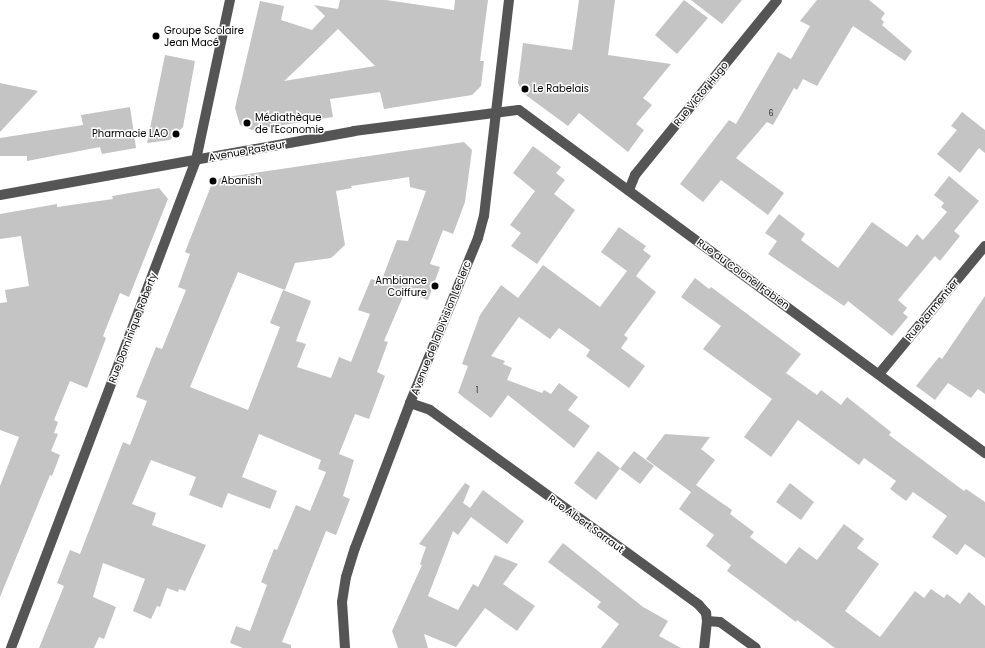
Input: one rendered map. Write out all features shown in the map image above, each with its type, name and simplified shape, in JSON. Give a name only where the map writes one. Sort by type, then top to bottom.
[{"type":"street","name":"Rue Dominique Roberty","points":[[12,648],[196,160],[230,0]]},
{"type":"street","name":"Avenue de la Division Leclerc","points":[[345,648],[342,602],[346,576],[410,403],[478,238],[484,216],[509,0]]},
{"type":"street","name":"Rue Victor Hugo","points":[[629,190],[634,175],[777,0]]},
{"type":"street","name":"Rue du Colonel Fabien","points":[[495,112],[519,110],[985,453]]},
{"type":"street","name":"Avenue Pasteur","points":[[0,195],[354,131],[495,112]]},
{"type":"street","name":"Rue Parmentier","points":[[879,374],[985,246]]},
{"type":"street","name":"Rue Albert Sarraut","points":[[410,403],[430,410],[699,605],[706,613],[708,621]]},
{"type":"street","points":[[704,648],[708,621],[720,622],[756,648]]},
{"type":"building","points":[[340,0],[386,0],[454,10],[455,0],[488,0],[480,61],[484,61],[481,86],[472,95],[384,109],[380,92],[330,99],[333,117],[252,130],[240,125],[235,108],[260,1],[284,6],[281,20],[312,30],[325,16],[314,5],[338,9]],"holes":[[[338,29],[375,66],[284,81]]]},
{"type":"building","points":[[579,0],[615,0],[608,55],[671,64],[643,98],[652,105],[636,124],[644,130],[628,152],[579,113],[568,126],[523,93],[518,83],[523,43],[572,50]]},
{"type":"building","points":[[684,0],[708,18],[677,54],[655,35]]},
{"type":"building","points":[[691,0],[742,0],[722,24]]},
{"type":"building","points":[[817,0],[869,0],[885,13],[881,19],[884,22],[882,25],[912,51],[905,61],[853,26],[817,86],[803,79],[797,90],[794,88],[773,125],[767,122],[736,158],[784,193],[768,215],[721,180],[703,202],[680,184],[729,120],[736,124],[778,52],[791,59],[810,26],[800,21]]},
{"type":"building","points":[[165,55],[195,61],[183,127],[170,140],[147,143]]},
{"type":"building","points":[[0,83],[38,91],[0,132]]},
{"type":"building","points":[[130,107],[136,148],[102,154],[100,147],[27,161],[27,156],[0,156],[0,138],[83,125],[81,115]]},
{"type":"building","points":[[962,112],[985,130],[985,153],[979,148],[960,173],[937,154],[957,130],[951,126]]},
{"type":"building","points":[[464,142],[472,150],[465,202],[453,234],[443,230],[430,264],[440,267],[428,300],[405,292],[384,341],[388,342],[377,372],[385,376],[369,419],[355,414],[339,454],[354,460],[343,496],[350,499],[336,535],[326,531],[282,642],[291,645],[291,648],[243,648],[230,643],[236,626],[250,631],[267,585],[261,582],[274,549],[277,550],[296,505],[310,511],[326,472],[318,469],[321,460],[259,434],[242,477],[277,491],[270,509],[228,493],[222,508],[189,495],[196,477],[151,460],[132,504],[156,513],[152,525],[206,545],[185,591],[179,589],[178,592],[167,588],[160,607],[157,606],[151,619],[133,611],[145,579],[103,563],[93,597],[116,607],[104,639],[99,637],[94,648],[39,648],[64,586],[57,583],[70,550],[80,554],[123,442],[130,445],[147,401],[136,397],[156,347],[162,349],[186,290],[178,287],[190,254],[185,252],[211,186],[220,178]],"holes":[[[409,177],[410,187],[426,191],[408,241],[397,240],[381,282],[371,279],[358,310],[370,314],[351,362],[339,357],[331,378],[297,367],[306,344],[296,341],[311,301],[283,290],[270,323],[280,327],[248,410],[190,387],[238,272],[285,290],[295,263],[331,258],[345,245],[336,191],[352,188],[351,186]]]},
{"type":"building","points":[[533,146],[561,167],[556,173],[565,180],[554,194],[575,210],[537,264],[511,246],[521,233],[510,225],[535,191],[513,173]]},
{"type":"building","points":[[949,176],[979,201],[954,231],[960,236],[940,261],[935,256],[898,300],[907,308],[903,313],[908,317],[892,336],[848,301],[844,306],[768,254],[777,241],[765,233],[779,214],[805,234],[801,240],[838,268],[872,222],[907,247],[917,234],[923,240],[947,212],[941,207],[944,203],[934,195]]},
{"type":"building","points":[[159,188],[168,199],[129,297],[120,293],[103,336],[106,338],[87,388],[70,381],[54,420],[58,422],[54,433],[58,434],[51,451],[60,455],[52,476],[50,475],[0,597],[0,486],[19,437],[0,430],[0,303],[7,302],[5,290],[29,286],[21,236],[0,239],[0,214],[57,204],[57,207],[113,199],[112,196]]},
{"type":"building","points":[[619,227],[646,246],[643,250],[651,256],[636,276],[656,292],[624,335],[628,338],[621,348],[645,366],[629,388],[586,356],[590,350],[559,328],[550,339],[519,317],[491,356],[505,361],[503,364],[512,368],[507,380],[542,393],[544,390],[551,394],[559,383],[578,397],[568,410],[590,426],[574,448],[508,395],[491,418],[458,393],[468,366],[462,364],[480,315],[501,285],[518,298],[543,265],[600,307],[627,271],[601,252]]},
{"type":"building","points":[[695,278],[709,289],[711,287],[801,354],[786,373],[817,395],[821,390],[841,405],[847,397],[891,432],[889,435],[964,491],[966,489],[985,502],[985,558],[965,544],[957,555],[932,537],[947,516],[913,492],[906,501],[890,489],[896,481],[864,458],[859,465],[798,420],[771,457],[744,437],[772,399],[703,349],[721,326],[681,297]]},
{"type":"building","points":[[985,296],[985,394],[978,389],[971,398],[948,383],[935,400],[916,386],[939,357],[942,359]]},
{"type":"building","points":[[665,434],[710,437],[701,449],[715,460],[696,485],[732,510],[730,514],[754,532],[750,537],[786,564],[799,547],[817,560],[844,524],[864,539],[857,548],[879,564],[845,611],[880,637],[915,591],[924,598],[931,589],[944,598],[947,594],[960,604],[969,592],[985,606],[985,648],[835,648],[797,620],[796,622],[727,571],[731,565],[706,546],[714,535],[679,509],[691,492],[646,459]]},
{"type":"building","points":[[598,451],[620,468],[596,500],[574,483]]},
{"type":"building","points":[[634,451],[654,466],[640,484],[620,469]]},
{"type":"building","points":[[465,483],[470,486],[463,503],[470,508],[483,490],[524,521],[507,544],[471,517],[458,535],[453,531],[428,596],[458,610],[473,584],[478,587],[495,555],[518,564],[503,584],[535,606],[517,631],[485,608],[456,647],[424,634],[428,648],[398,648],[392,631],[422,565],[420,564],[426,547],[419,544]]},
{"type":"building","points":[[790,483],[814,502],[801,520],[776,502]]},
{"type":"building","points":[[563,543],[643,607],[668,621],[659,636],[681,648],[601,648],[619,624],[597,607],[601,602],[548,562]]},
{"type":"place","name":"Groupe Scolaire Jean Macé","points":[[156,36]]},
{"type":"place","name":"Le Rabelais","points":[[525,89]]},
{"type":"place","name":"Médiathèque de l'Economie","points":[[247,123]]},
{"type":"place","name":"Pharmacie LAO","points":[[176,134]]},
{"type":"place","name":"Abanish","points":[[213,181]]},
{"type":"place","name":"Ambiance Coiffure","points":[[435,286]]}]
